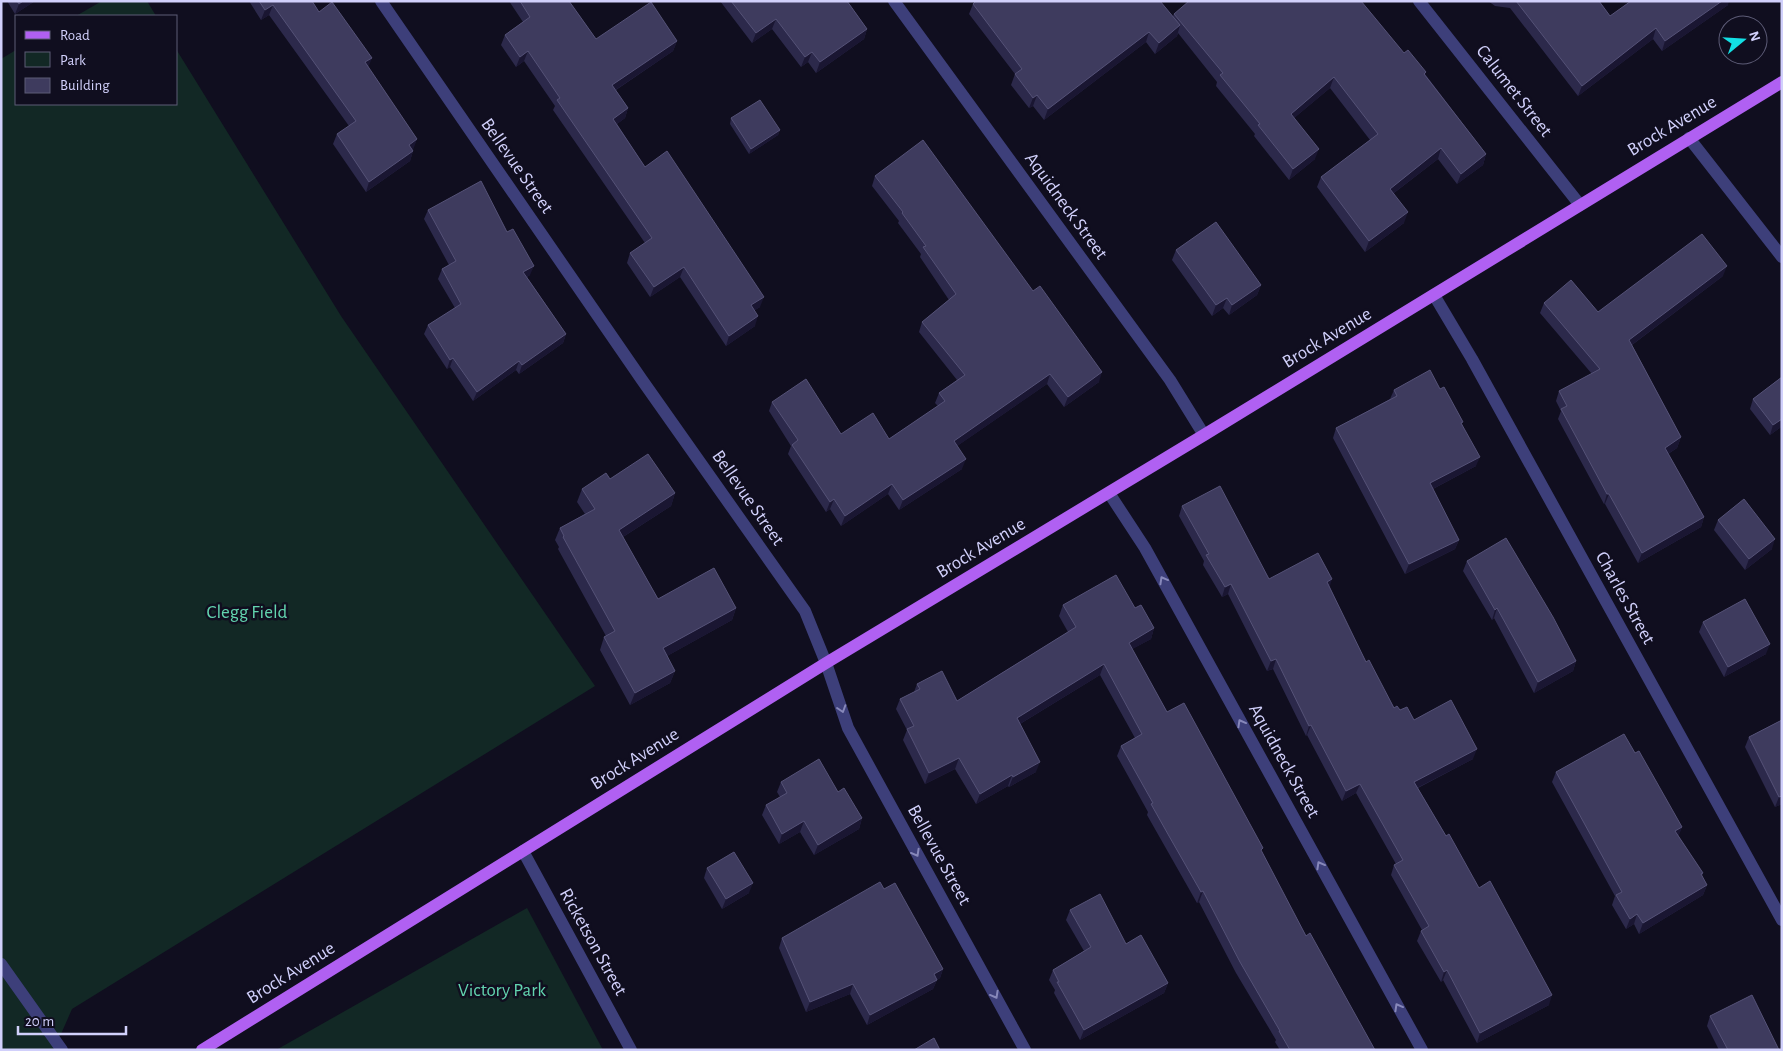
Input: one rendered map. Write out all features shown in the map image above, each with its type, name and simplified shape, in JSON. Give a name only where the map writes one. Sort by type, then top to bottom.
[{"type":"main road","name":"Brock Avenue","points":[[202,1050],[826,663],[1782,82]]},
{"type":"street","name":"Bellevue Street","points":[[381,1],[642,380],[806,611],[848,728],[1025,1050]]},
{"type":"street","name":"Aquidneck Street","points":[[894,1],[1170,380],[1204,435]]},
{"type":"street","name":"Calumet Street","points":[[1419,1],[1580,205]]},
{"type":"street","points":[[1689,138],[1782,257]]},
{"type":"street","name":"Charles Street","points":[[1434,295],[1472,359],[1782,920]]},
{"type":"street","name":"Aquidneck Street","points":[[1109,492],[1150,557],[1422,1050]]},
{"type":"street","name":"Ricketson Street","points":[[523,852],[631,1050]]},
{"type":"street","points":[[1,964],[62,1050]]},
{"type":"green space","points":[[102,1],[147,1],[155,15],[78,15]]},
{"type":"green space","name":"Clegg Field","points":[[15,51],[15,105],[178,105],[178,52],[341,316],[595,686],[72,1009],[54,1050],[1,1050],[1,59]]},
{"type":"green space","name":"Victory Park","points":[[527,908],[603,1050],[276,1050]]},
{"type":"building","points":[[259,1],[312,1],[319,12],[332,2],[372,58],[365,62],[417,139],[409,145],[413,151],[369,182],[337,134],[356,121],[273,5],[265,10]]},
{"type":"building","points":[[520,1],[569,1],[596,39],[651,2],[677,41],[612,85],[628,108],[613,119],[645,167],[667,151],[764,297],[751,305],[758,316],[729,336],[684,267],[654,287],[630,253],[652,238],[557,100],[560,98],[528,51],[520,57],[505,35],[530,17]]},
{"type":"building","points":[[731,1],[847,1],[867,29],[820,62],[812,52],[805,57],[776,19],[756,33]]},
{"type":"building","points":[[976,1],[1160,1],[1180,25],[1159,43],[1149,32],[1048,109],[1037,95],[1033,98],[1015,74],[1022,69],[973,4]]},
{"type":"building","points":[[1189,1],[1361,1],[1404,53],[1408,50],[1426,72],[1424,74],[1486,154],[1461,174],[1441,148],[1390,189],[1408,212],[1369,241],[1321,177],[1378,134],[1334,77],[1291,114],[1319,149],[1293,169],[1258,125],[1260,124],[1220,75],[1223,73],[1174,14]]},
{"type":"building","points":[[1516,1],[1599,1],[1610,16],[1631,1],[1722,1],[1665,41],[1656,28],[1582,86]]},
{"type":"building","points":[[760,100],[780,130],[751,149],[731,118]]},
{"type":"building","points":[[923,140],[1033,291],[1040,286],[1102,372],[1068,397],[1050,374],[954,441],[966,459],[903,500],[892,484],[845,516],[834,499],[830,502],[792,445],[798,440],[772,402],[806,379],[841,434],[873,413],[889,439],[945,401],[939,393],[965,375],[922,322],[956,294],[923,247],[926,246],[903,212],[875,176]]},
{"type":"building","points":[[481,181],[507,232],[513,229],[534,266],[523,272],[566,334],[522,365],[519,361],[477,392],[453,358],[450,360],[428,325],[461,304],[442,269],[456,261],[428,210]]},
{"type":"building","points":[[1216,222],[1261,285],[1232,305],[1227,298],[1216,305],[1176,250]]},
{"type":"building","points":[[1702,234],[1727,266],[1629,340],[1681,437],[1665,448],[1704,517],[1642,553],[1609,494],[1607,494],[1561,409],[1567,406],[1559,391],[1600,369],[1544,303],[1571,280],[1598,312]]},
{"type":"building","points":[[1430,370],[1440,389],[1444,387],[1480,457],[1430,483],[1459,540],[1409,564],[1336,428],[1397,396],[1394,390]]},
{"type":"building","points":[[1782,377],[1782,419],[1773,425],[1753,399]]},
{"type":"building","points":[[648,454],[675,493],[619,530],[658,599],[714,568],[736,608],[663,648],[675,671],[635,693],[604,637],[615,631],[563,537],[560,528],[595,509],[582,489],[606,473],[610,479]]},
{"type":"building","points":[[1220,486],[1269,579],[1318,553],[1332,579],[1327,582],[1366,662],[1369,660],[1394,708],[1397,706],[1400,710],[1407,707],[1414,720],[1451,700],[1477,749],[1414,782],[1446,836],[1449,834],[1479,888],[1490,881],[1552,995],[1480,1033],[1447,970],[1444,972],[1421,931],[1429,926],[1394,865],[1403,860],[1360,784],[1346,791],[1311,725],[1309,726],[1276,659],[1271,661],[1231,584],[1225,587],[1206,555],[1209,554],[1182,506]]},
{"type":"building","points":[[1744,499],[1775,539],[1749,559],[1718,520]]},
{"type":"building","points":[[1506,538],[1553,617],[1576,661],[1538,682],[1497,608],[1495,610],[1467,561]]},
{"type":"building","points":[[1116,575],[1135,608],[1141,605],[1154,628],[1129,643],[1167,712],[1184,703],[1263,848],[1261,850],[1306,936],[1310,933],[1375,1050],[1290,1050],[1240,962],[1203,891],[1201,892],[1151,804],[1153,803],[1121,746],[1142,734],[1104,664],[1017,718],[1040,762],[1013,777],[1012,775],[980,794],[959,758],[929,773],[907,729],[914,726],[900,699],[920,689],[917,684],[942,671],[957,701],[1076,627],[1063,605]]},
{"type":"building","points":[[1745,599],[1770,644],[1728,667],[1703,622]]},
{"type":"building","points":[[1782,720],[1782,796],[1779,797],[1749,737]]},
{"type":"building","points":[[1624,734],[1635,753],[1639,751],[1682,827],[1675,831],[1703,873],[1701,874],[1707,885],[1643,923],[1637,914],[1630,919],[1616,895],[1622,892],[1556,772]]},
{"type":"building","points":[[819,759],[838,792],[844,788],[862,818],[818,845],[804,821],[782,834],[766,805],[787,793],[781,782]]},
{"type":"building","points":[[734,852],[753,883],[726,899],[707,868]]},
{"type":"building","points":[[880,882],[884,889],[895,883],[943,969],[934,974],[937,980],[870,1015],[853,984],[810,1002],[782,938]]},
{"type":"building","points":[[1100,894],[1126,944],[1141,935],[1168,983],[1084,1030],[1057,982],[1059,982],[1053,970],[1091,947],[1070,910]]},
{"type":"building","points":[[1752,995],[1779,1050],[1728,1050],[1710,1016]]},
{"type":"building","points":[[934,1038],[940,1050],[914,1050]]}]
